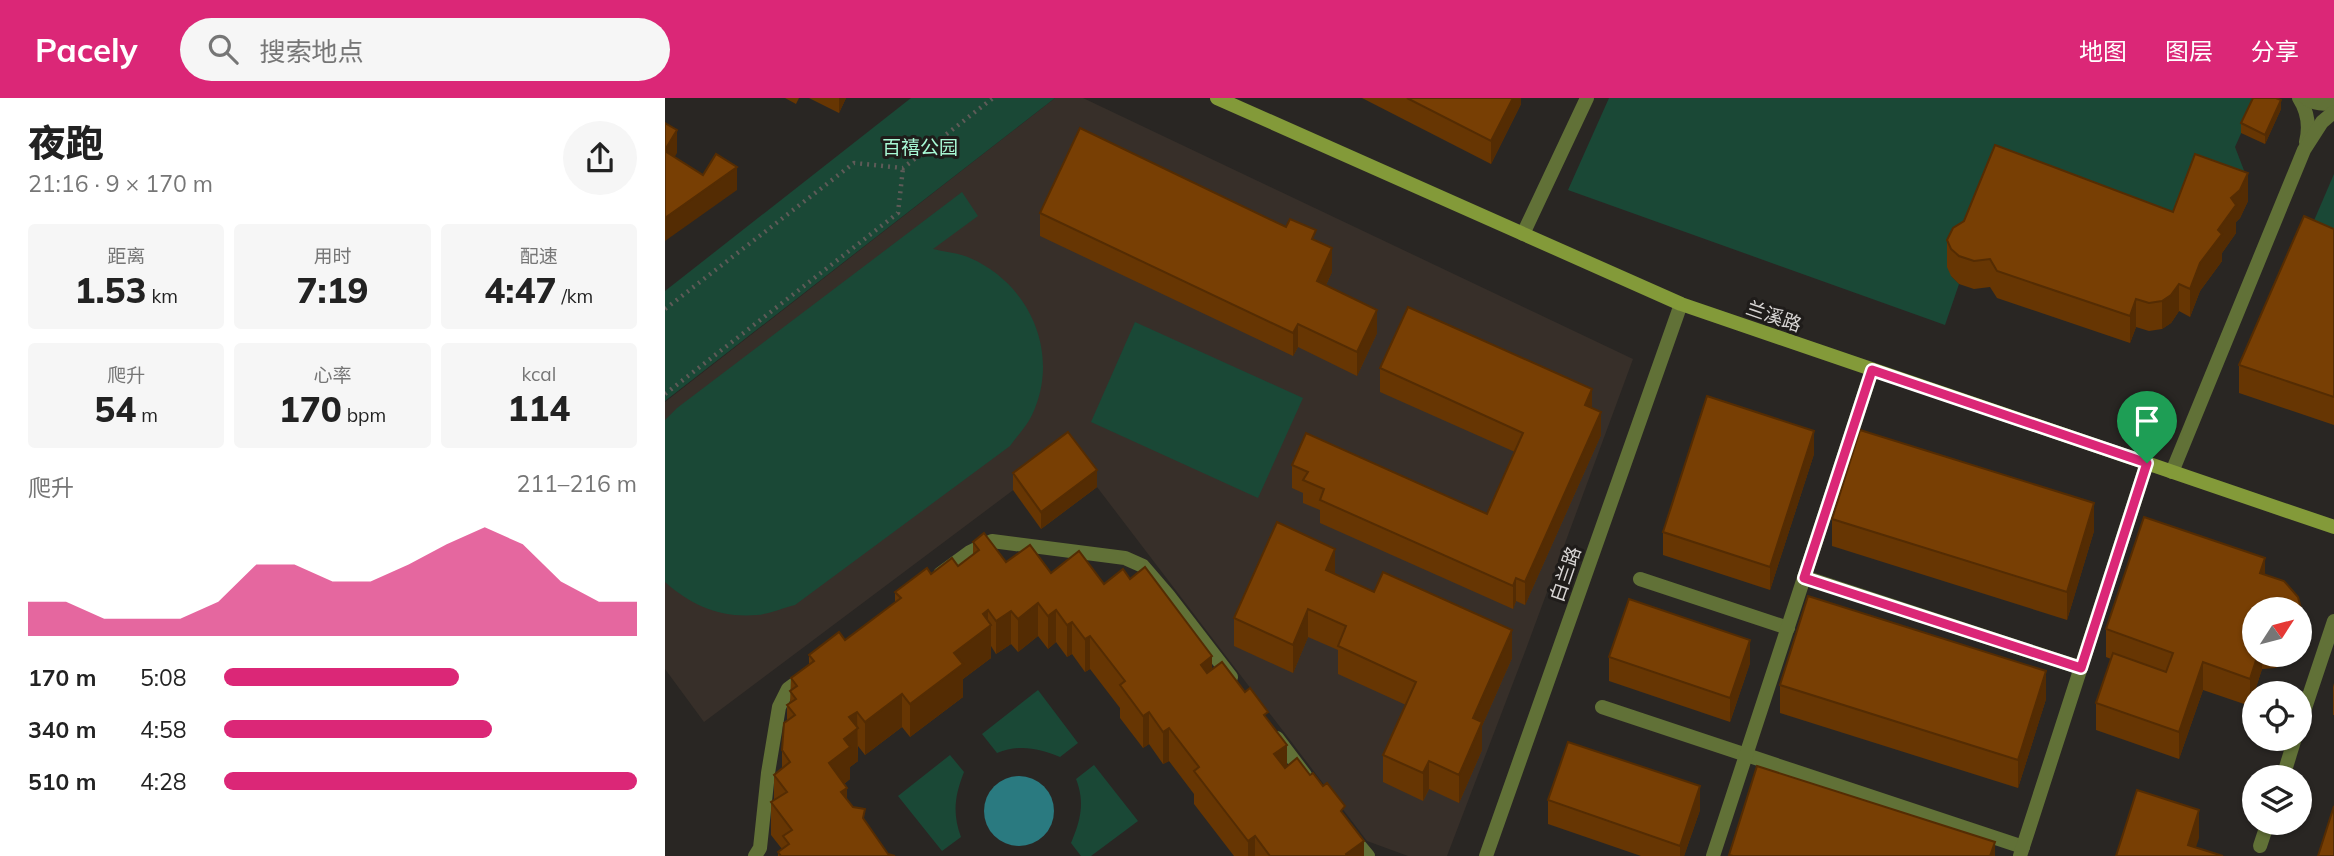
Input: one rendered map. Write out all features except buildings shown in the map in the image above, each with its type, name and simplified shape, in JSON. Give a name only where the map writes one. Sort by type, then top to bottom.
[{"type":"street","name":"兰溪路","points":[[1217,98],[1681,304],[2334,527]]},
{"type":"street","points":[[1523,234],[1587,98]]},
{"type":"street","points":[[2172,472],[2304,150],[2310,127],[2298,98]]},
{"type":"street","points":[[2306,98],[2311,102],[2334,102]]},
{"type":"street","points":[[2304,150],[2322,122],[2334,111]]},
{"type":"street","name":"白兰路","points":[[1486,856],[1681,304]]},
{"type":"street","points":[[1713,856],[1872,370]]},
{"type":"street","points":[[1602,707],[2022,851],[2147,463]]},
{"type":"street","points":[[927,584],[970,552],[992,541],[1125,558],[1143,566],[1236,684]]},
{"type":"street","points":[[1804,578],[2081,668]]},
{"type":"street","points":[[1640,579],[1788,628]]},
{"type":"street","points":[[2312,687],[2334,621]]},
{"type":"street","points":[[755,856],[760,848],[779,707],[788,689],[820,665]]},
{"type":"street","points":[[1270,728],[1312,784]]},
{"type":"street","points":[[1346,829],[1368,856]]},
{"type":"street","points":[[2260,846],[2264,835]]},
{"type":"path","points":[[665,309],[854,163],[903,168],[993,98]]},
{"type":"path","points":[[665,394],[898,213],[903,168]]},
{"type":"shaded area","points":[[1055,98],[1083,98],[1633,359],[1447,856],[1408,856],[1367,841],[1068,449],[704,722],[665,669],[665,402]]},
{"type":"green space","name":"百禧公园","points":[[911,98],[1055,98],[665,401],[665,291]]},
{"type":"green space","points":[[1609,98],[2275,98],[2243,129],[2235,147],[2245,173],[2173,240],[1951,276],[1959,284],[1945,325],[1568,190]]},
{"type":"green space","points":[[2334,174],[2334,257],[2304,244]]},
{"type":"green space","points":[[962,192],[978,216],[933,249],[966,256],[991,270],[1009,285],[1024,303],[1041,345],[1043,368],[1040,392],[1027,423],[1010,446],[795,605],[762,614],[744,615],[707,609],[686,598],[665,582],[665,420],[677,408]]},
{"type":"green space","points":[[1135,322],[1303,398],[1258,498],[1091,422]]},
{"type":"green space","points":[[1038,690],[1078,743],[1060,757],[1029,748],[997,753],[982,734]]},
{"type":"green space","points":[[950,755],[964,772],[956,804],[956,820],[961,837],[942,851],[898,796]]},
{"type":"green space","points":[[1094,765],[1138,821],[1091,856],[1081,856],[1071,843],[1081,811],[1076,779]]},
{"type":"water","points":[[1026,776],[1039,782],[1048,791],[1052,797],[1052,825],[1044,836],[1033,844],[1012,846],[994,836],[986,825],[984,804],[994,786],[1005,778]]},
{"type":"route","points":[[1872,370],[2147,463],[2081,668],[1804,578],[1872,370]]}]
